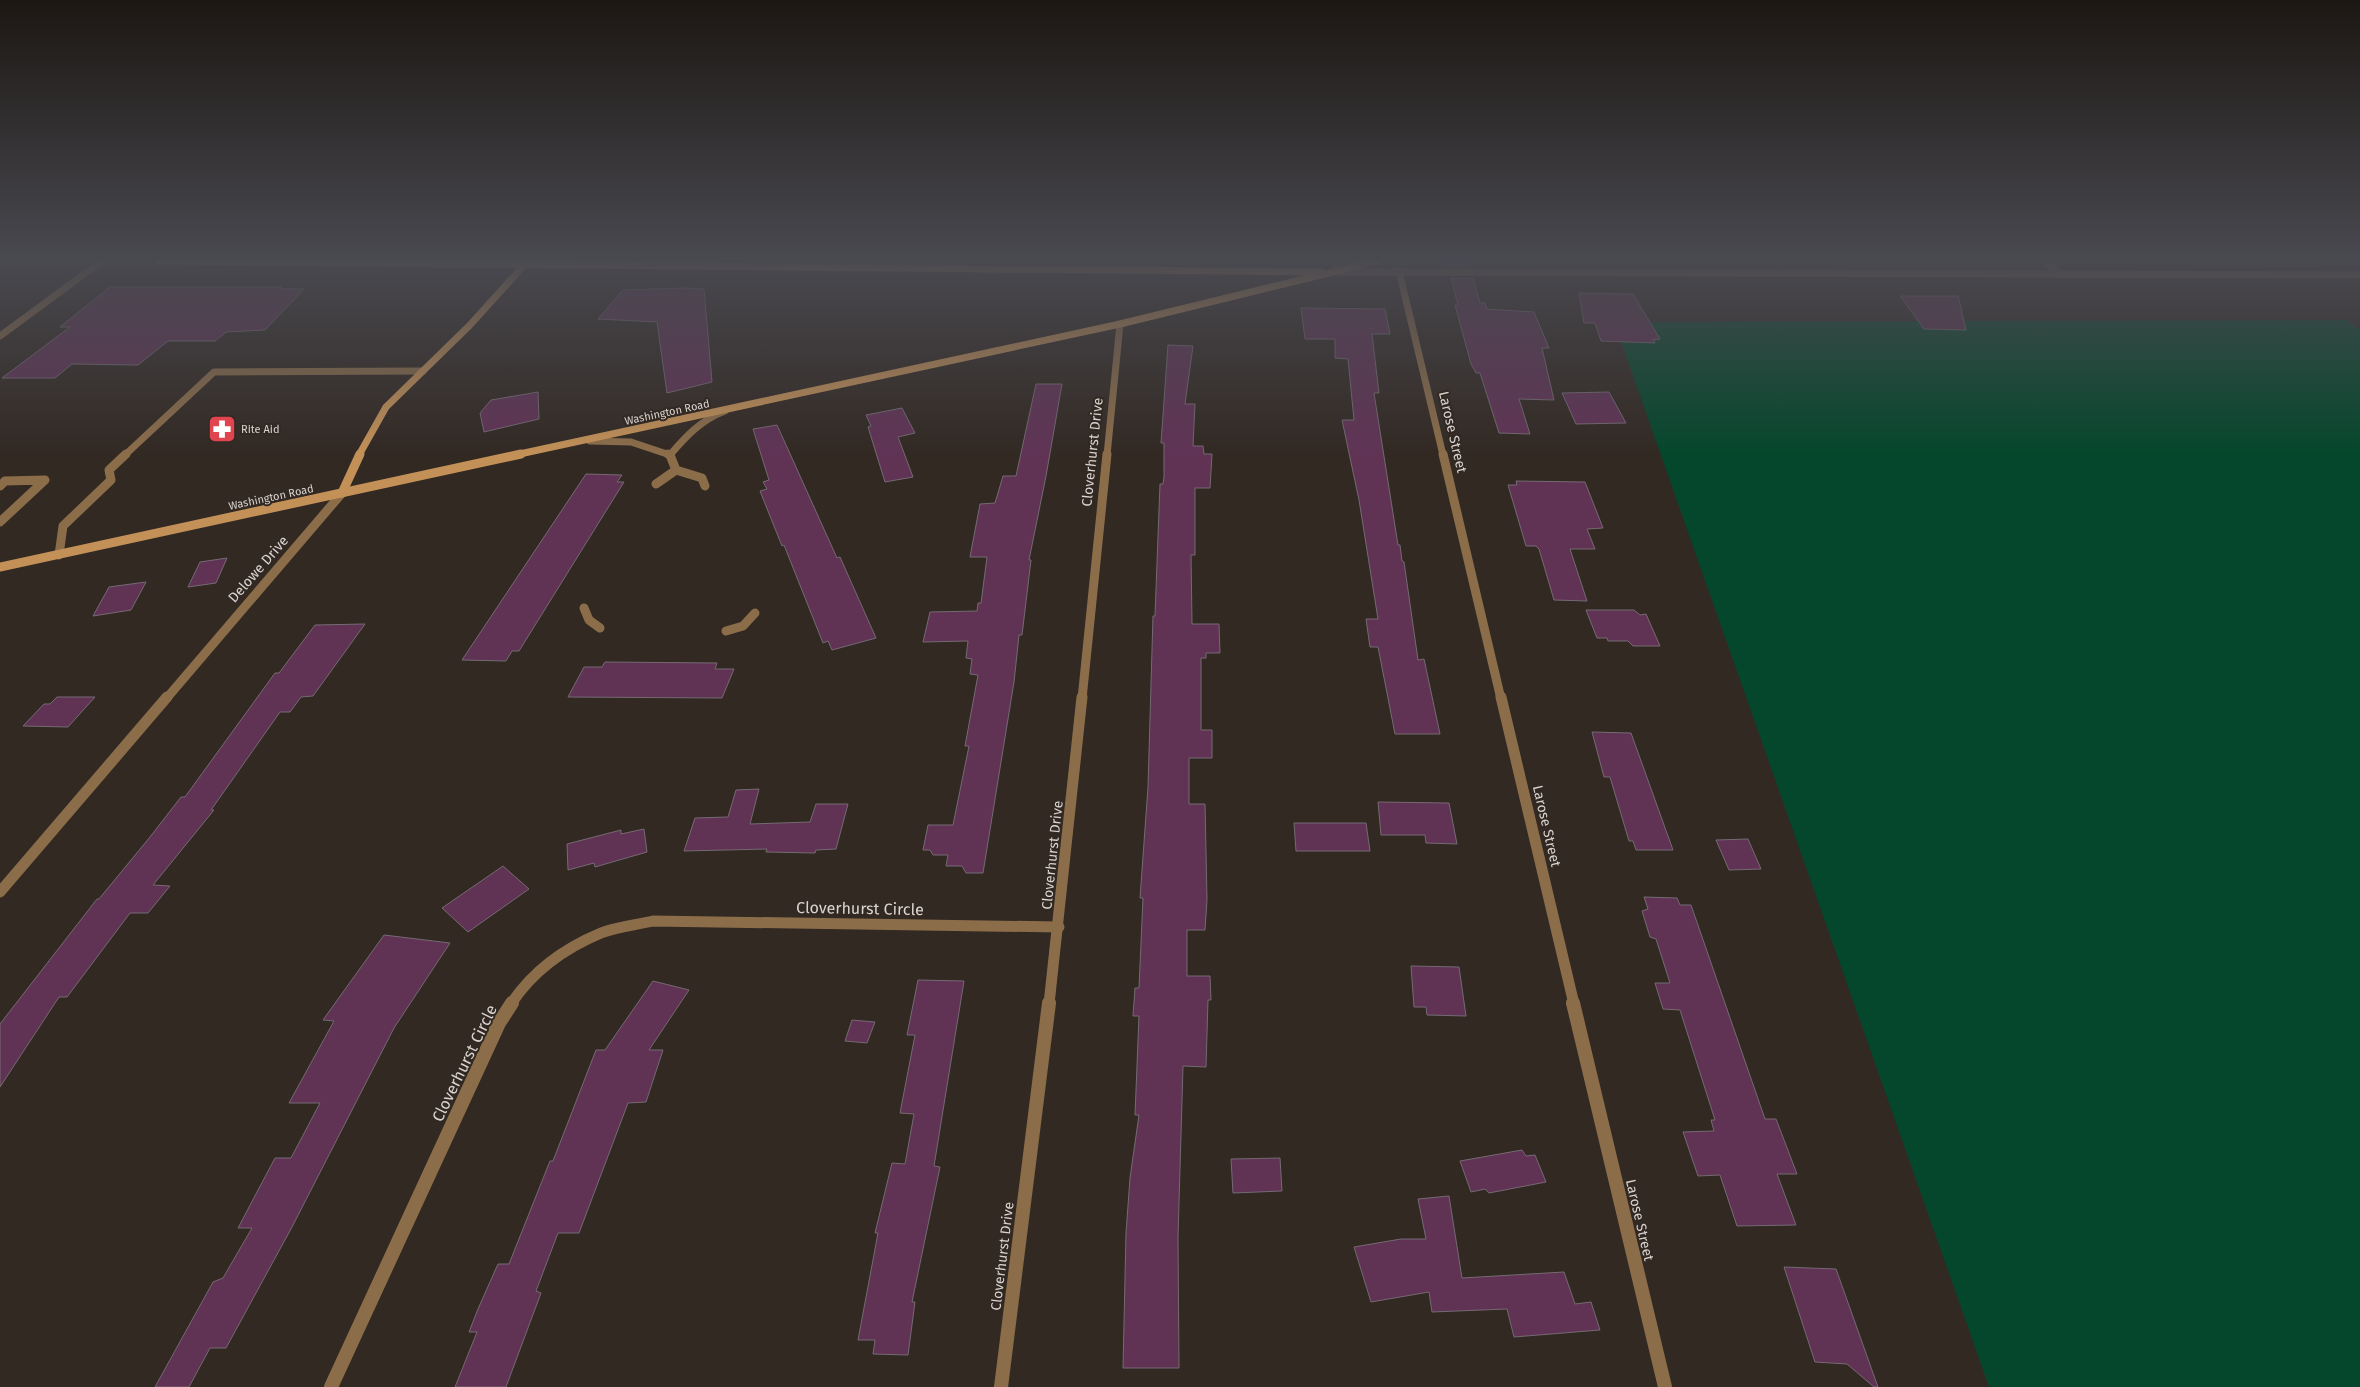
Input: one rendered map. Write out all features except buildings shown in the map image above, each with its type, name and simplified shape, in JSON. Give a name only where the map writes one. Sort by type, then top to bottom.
[{"type":"street","points":[[0,336],[14,326]]},
{"type":"street","name":"Delowe Drive","points":[[0,892],[342,493],[365,442],[386,407],[469,326]]},
{"type":"street","name":"Washington Road","points":[[0,568],[1112,326]]},
{"type":"street","name":"Cloverhurst Drive","points":[[1001,1387],[1060,927],[1120,326]]},
{"type":"street","name":"Larose Street","points":[[1412,326],[1665,1387]]},
{"type":"street","points":[[59,555],[63,526],[110,480],[109,470],[214,372],[423,371]]},
{"type":"street","points":[[670,455],[686,434],[699,423],[716,414],[735,408]]},
{"type":"street","points":[[581,442],[624,439],[641,443],[670,455],[676,470]]},
{"type":"street","points":[[656,484],[676,470]]},
{"type":"street","points":[[676,470],[702,478],[705,486]]},
{"type":"street","points":[[0,486],[5,482],[45,480],[0,522]]},
{"type":"street","points":[[584,608],[585,616],[590,622],[600,628]]},
{"type":"street","points":[[726,631],[740,628],[750,622],[755,613]]},
{"type":"street","name":"Cloverhurst Circle","points":[[331,1387],[500,1023],[522,988],[551,961],[601,933],[653,921],[1060,927]]},
{"type":"green space","points":[[1615,326],[2354,326],[2360,330],[2360,1387],[1989,1387]]},
{"type":"place","name":"Rite Aid","points":[[222,429]]}]
